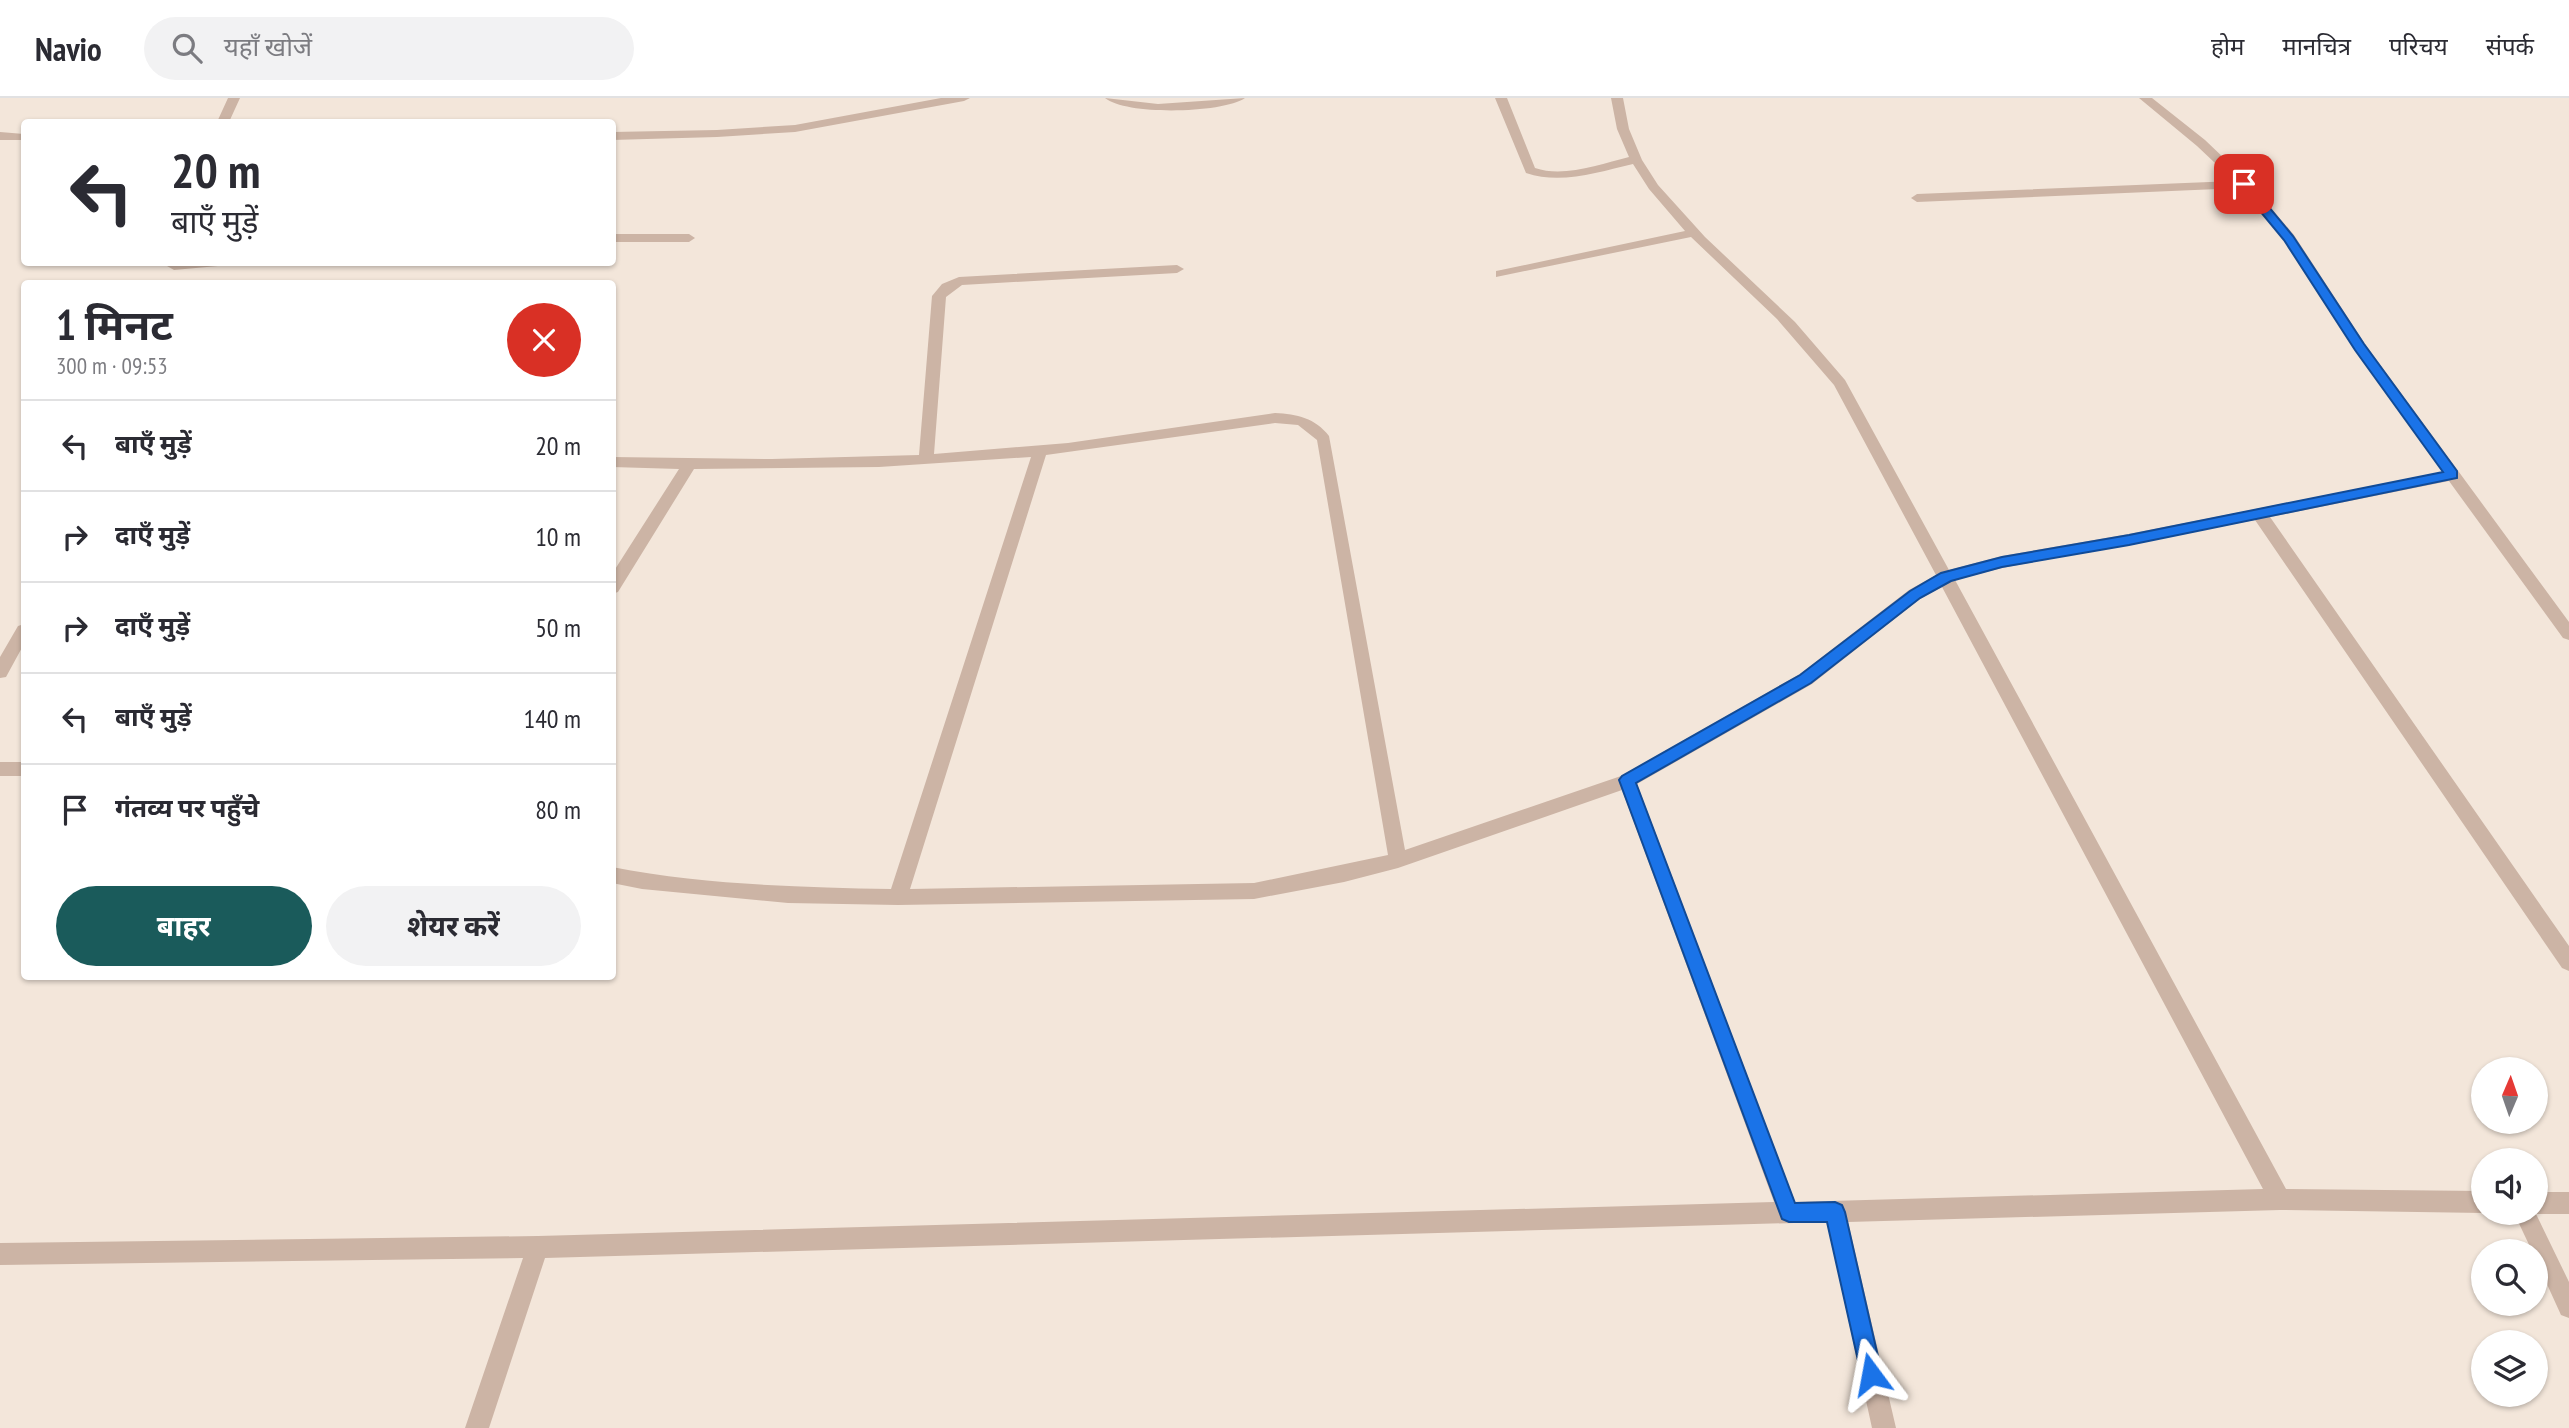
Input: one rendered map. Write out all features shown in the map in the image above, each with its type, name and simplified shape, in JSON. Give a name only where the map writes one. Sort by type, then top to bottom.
[{"type":"street","points":[[224,119],[234,98]]},
{"type":"street","points":[[616,136],[768,132],[825,125],[913,105],[964,98]]},
{"type":"street","points":[[1111,98],[1133,106],[1155,108],[1239,98]]},
{"type":"street","points":[[1501,98],[1530,170],[1536,174],[1559,175],[1637,159]]},
{"type":"street","points":[[1617,98],[1624,132],[1637,159],[1667,204],[1814,348],[1840,383],[2280,1199]]},
{"type":"street","points":[[2145,98],[2201,143],[2244,184],[2289,238],[2360,347],[2569,634]]},
{"type":"street","points":[[0,136],[21,137]]},
{"type":"street","points":[[1917,198],[2244,184]]},
{"type":"street","points":[[1501,274],[1696,232]]},
{"type":"street","points":[[616,237],[689,238]]},
{"type":"street","points":[[926,459],[940,296],[947,287],[959,281],[1177,269]]},
{"type":"street","points":[[616,462],[689,465],[926,459],[1040,451],[1275,418],[1299,419],[1315,427],[1324,439],[1398,860]]},
{"type":"street","points":[[898,897],[1040,451]]},
{"type":"street","points":[[616,582],[689,465]]},
{"type":"street","points":[[616,876],[642,881],[788,895],[898,897],[1254,891],[1344,874],[1398,860],[1627,780],[1806,679],[1915,594],[1946,577],[2002,562],[2129,540],[2452,475]]},
{"type":"street","points":[[2258,512],[2569,962]]},
{"type":"street","points":[[3,665],[21,635]]},
{"type":"street","points":[[0,769],[21,769]]},
{"type":"street","points":[[1627,780],[1789,1213]]},
{"type":"street","points":[[0,1254],[538,1247],[2280,1199],[2471,1202]]},
{"type":"street","points":[[2548,1203],[2569,1203]]},
{"type":"street","points":[[1835,1212],[1884,1428]]},
{"type":"street","points":[[2531,1225],[2569,1307]]},
{"type":"street","points":[[477,1428],[538,1247]]},
{"type":"route","points":[[1871,1374],[1835,1212],[1789,1213],[1627,780],[1806,679],[1915,594],[1946,577],[2002,562],[2129,540],[2452,475],[2360,347],[2289,238],[2244,184]]}]
